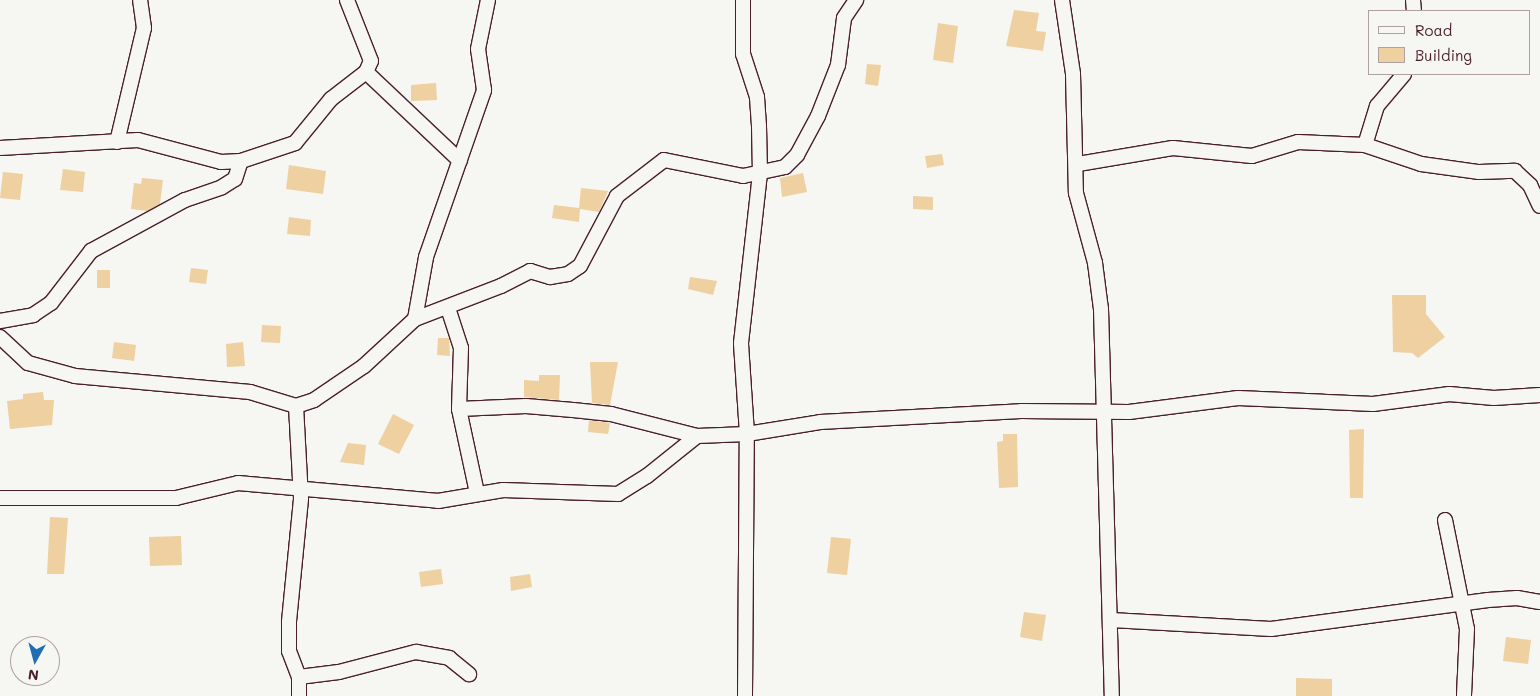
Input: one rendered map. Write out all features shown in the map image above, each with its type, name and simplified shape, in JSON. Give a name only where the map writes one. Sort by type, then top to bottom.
[{"type":"street","points":[[117,142],[144,28],[140,0]]},
{"type":"street","points":[[0,148],[138,140],[222,162],[241,161],[295,143],[332,98],[366,72],[371,61],[347,0]]},
{"type":"street","points":[[415,319],[426,257],[484,90],[478,49],[488,0]]},
{"type":"street","points":[[743,0],[743,54],[756,97],[760,174],[740,344],[747,434],[745,696]]},
{"type":"street","points":[[0,337],[28,363],[75,376],[250,392],[296,406],[314,400],[364,366],[415,319],[448,308],[530,271],[550,277],[568,274],[580,266],[616,196],[664,160],[726,174],[760,174],[785,167],[808,138],[838,65],[844,18],[856,0]]},
{"type":"street","points":[[1062,0],[1072,74],[1078,164],[1076,193],[1095,263],[1101,309],[1112,620],[1112,696]]},
{"type":"street","points":[[366,72],[460,161]]},
{"type":"street","points":[[1365,146],[1377,106],[1403,75]]},
{"type":"street","points":[[1078,164],[1173,148],[1252,156],[1298,142],[1365,146],[1421,164],[1479,172],[1515,171],[1530,186],[1540,206]]},
{"type":"street","points":[[0,321],[33,314],[52,303],[91,251],[185,200],[222,187],[235,179],[241,161]]},
{"type":"street","points":[[448,308],[462,348],[459,409],[477,493]]},
{"type":"street","points":[[459,409],[526,406],[602,413],[697,436],[747,434],[820,422],[1022,411],[1105,412],[1238,398],[1373,404],[1449,394],[1494,398],[1540,395]]},
{"type":"street","points":[[296,406],[299,486],[289,622],[289,651],[299,677],[299,696]]},
{"type":"street","points":[[0,498],[138,500],[176,498],[238,483],[299,486],[438,501],[503,490],[618,494],[647,476],[697,436]]},
{"type":"street","points":[[1445,520],[1467,629],[1464,696]]},
{"type":"street","points":[[1112,620],[1272,629],[1518,598],[1540,602]]},
{"type":"street","points":[[299,677],[339,672],[416,652],[448,658],[469,674]]},
{"type":"building","points":[[1014,10],[1039,13],[1036,31],[1046,32],[1043,51],[1006,46]]},
{"type":"building","points":[[938,23],[958,26],[953,63],[933,60]]},
{"type":"building","points":[[867,64],[881,65],[878,86],[865,84]]},
{"type":"building","points":[[436,83],[437,100],[411,101],[411,85]]},
{"type":"building","points":[[942,154],[944,165],[927,168],[925,156]]},
{"type":"building","points":[[289,165],[326,171],[323,194],[286,189]]},
{"type":"building","points":[[63,169],[85,172],[83,192],[60,190]]},
{"type":"building","points":[[3,172],[23,174],[20,200],[0,198]]},
{"type":"building","points":[[803,173],[807,192],[782,197],[780,178]]},
{"type":"building","points":[[142,178],[163,180],[160,204],[147,211],[131,209],[134,183],[141,184]]},
{"type":"building","points":[[581,188],[608,191],[599,212],[580,209],[579,222],[552,218],[554,205],[579,208]]},
{"type":"building","points":[[913,196],[933,197],[933,210],[913,209]]},
{"type":"building","points":[[289,217],[311,220],[310,236],[287,234]]},
{"type":"building","points":[[191,268],[208,270],[206,284],[189,282]]},
{"type":"building","points":[[97,270],[110,270],[110,288],[97,288]]},
{"type":"building","points":[[690,277],[717,281],[713,295],[688,289]]},
{"type":"building","points":[[1392,295],[1426,295],[1426,314],[1445,337],[1418,358],[1412,353],[1393,352]]},
{"type":"building","points":[[262,325],[281,326],[280,343],[261,342]]},
{"type":"building","points":[[438,338],[449,338],[450,356],[437,355]]},
{"type":"building","points":[[114,342],[136,345],[134,361],[112,358]]},
{"type":"building","points":[[243,342],[245,366],[227,367],[226,344]]},
{"type":"building","points":[[590,362],[618,362],[610,405],[592,403]]},
{"type":"building","points":[[539,375],[560,375],[559,400],[524,397],[524,380],[539,381]]},
{"type":"building","points":[[43,392],[44,400],[54,400],[52,425],[10,429],[7,401],[23,399],[23,394]]},
{"type":"building","points":[[393,414],[414,425],[399,454],[378,444]]},
{"type":"building","points":[[589,420],[610,423],[608,434],[588,432]]},
{"type":"building","points":[[1364,429],[1363,498],[1350,498],[1349,430]]},
{"type":"building","points":[[1003,434],[1017,434],[1018,487],[999,488],[997,442],[1003,441]]},
{"type":"building","points":[[348,443],[366,445],[364,465],[340,462]]},
{"type":"building","points":[[50,517],[68,518],[64,574],[47,574]]},
{"type":"building","points":[[181,536],[182,565],[150,566],[149,537]]},
{"type":"building","points":[[831,537],[851,539],[847,575],[827,573]]},
{"type":"building","points":[[441,569],[443,584],[421,587],[419,572]]},
{"type":"building","points":[[530,574],[532,587],[511,591],[510,577]]},
{"type":"building","points":[[1024,612],[1046,615],[1042,641],[1020,637]]},
{"type":"building","points":[[1506,637],[1531,640],[1528,664],[1503,661]]},
{"type":"building","points":[[1296,678],[1332,679],[1332,696],[1296,696]]}]
